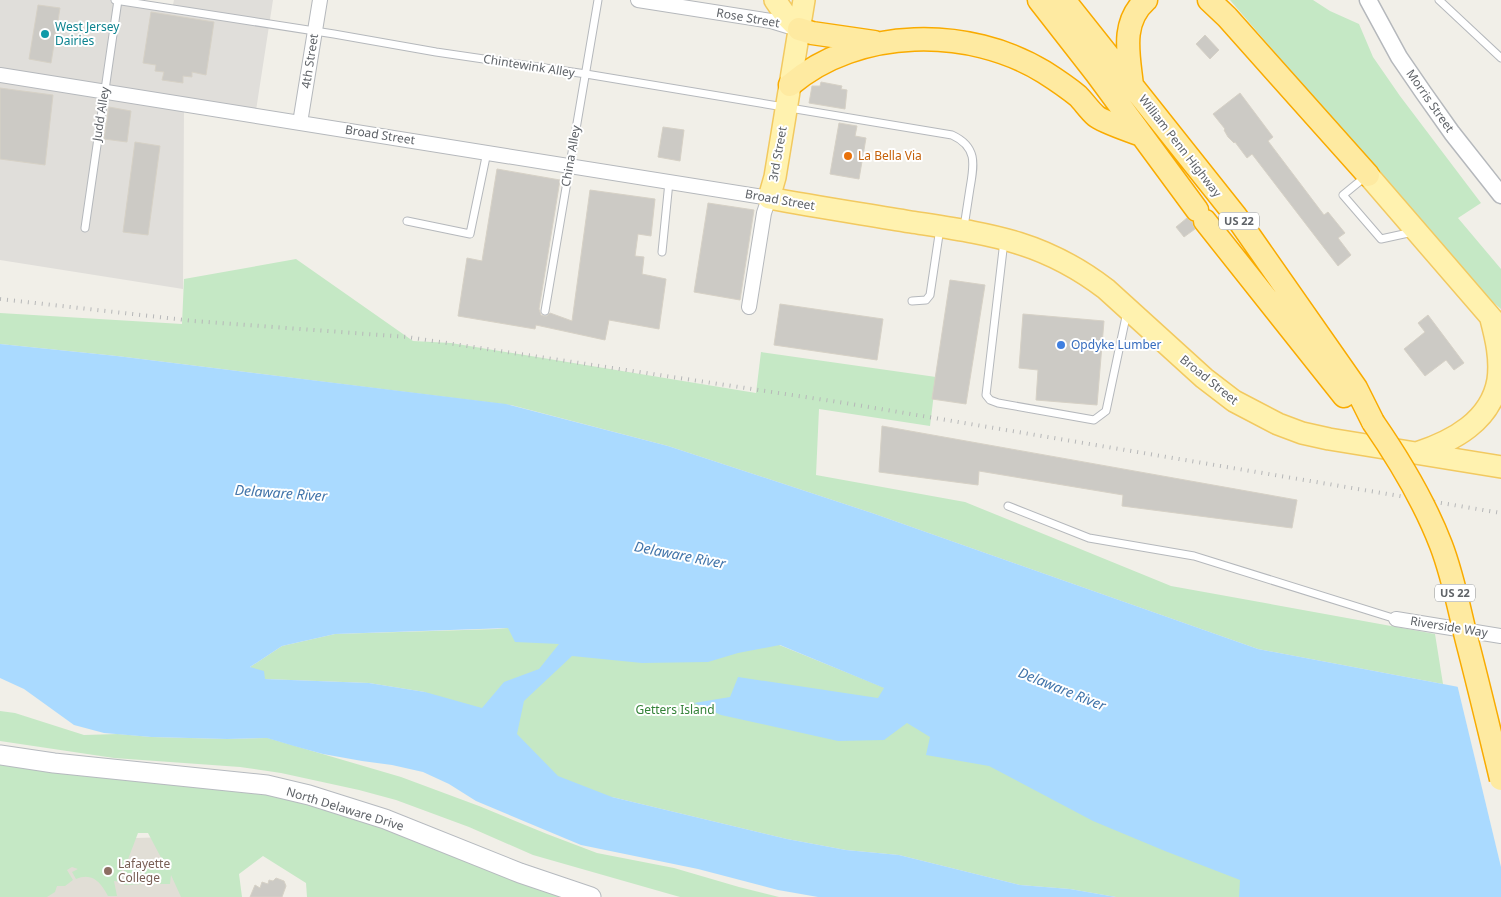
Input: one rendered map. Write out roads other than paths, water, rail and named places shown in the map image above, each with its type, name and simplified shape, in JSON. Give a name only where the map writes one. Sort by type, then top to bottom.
[{"type":"highway","name":"William Penn Highway","points":[[1039,0],[1096,73],[1201,216],[1345,396],[1373,422]]},
{"type":"highway","name":"William Penn Highway","points":[[1064,0],[1235,215],[1356,388],[1373,422],[1414,486],[1446,559],[1501,778]]},
{"type":"highway","points":[[1132,86],[1128,33],[1137,10],[1146,0]]},
{"type":"highway","points":[[1209,0],[1227,17],[1368,175]]},
{"type":"highway","points":[[799,29],[882,43]]},
{"type":"highway","points":[[790,85],[808,71],[830,59],[847,53],[882,43],[910,40],[946,40],[981,46],[1006,54],[1036,68],[1078,97],[1097,117],[1141,135]]},
{"type":"main road","points":[[775,0],[786,16],[799,29]]},
{"type":"main road","name":"3rd Street","points":[[769,198],[775,177],[804,0]]},
{"type":"main road","points":[[1368,175],[1496,324],[1499,369],[1495,390],[1486,409],[1473,424],[1457,436],[1414,454]]},
{"type":"main road","name":"Broad Street","points":[[769,198],[963,230],[1005,238],[1036,248],[1065,262],[1093,279],[1214,386],[1244,407],[1266,419],[1316,437],[1501,467]]},
{"type":"main road","name":"North Delaware Drive","points":[[0,755],[54,763],[268,785],[309,795],[385,819],[520,874],[591,897]]},
{"type":"street","name":"4th Street","points":[[300,122],[320,0]]},
{"type":"street","name":"Rose Street","points":[[638,0],[771,21],[799,29]]},
{"type":"street","name":"Morris Street","points":[[1368,0],[1399,58],[1452,133],[1501,195]]},
{"type":"street","name":"Broad Street","points":[[0,75],[769,198]]},
{"type":"street","name":"3rd Street","points":[[749,308],[764,213],[769,198]]},
{"type":"street","name":"Riverside Way","points":[[1396,618],[1501,636]]},
{"type":"lane","name":"Chintewink Alley","points":[[117,0],[436,52],[586,74],[952,135],[960,139],[970,149],[974,168],[963,230]]},
{"type":"lane","name":"Judd Alley","points":[[85,228],[98,131],[106,91],[117,0]]},
{"type":"lane","name":"China Alley","points":[[545,312],[568,166],[598,0]]},
{"type":"lane","points":[[1439,0],[1501,58]]},
{"type":"lane","points":[[407,221],[470,234],[487,152]]},
{"type":"lane","points":[[1368,175],[1343,195],[1381,239],[1416,232]]},
{"type":"lane","points":[[662,252],[669,182]]},
{"type":"lane","points":[[912,301],[926,300],[930,295],[941,227]]},
{"type":"lane","points":[[1005,238],[986,395],[990,400],[1094,420],[1106,411],[1128,309]]},
{"type":"lane","points":[[1008,506],[1090,538],[1194,556],[1396,618]]},
{"type":"water","name":"Delaware River","points":[[0,344],[117,356],[506,404],[668,446],[872,513],[1258,649],[1501,695],[1501,897],[1239,897],[1240,880],[1093,821],[989,766],[926,755],[930,737],[907,723],[884,740],[838,741],[721,715],[694,703],[730,697],[738,677],[878,698],[884,688],[780,645],[738,653],[708,662],[642,663],[572,656],[524,701],[517,734],[558,776],[612,797],[787,839],[846,850],[899,855],[1020,885],[1070,889],[1116,897],[818,897],[778,890],[698,869],[581,845],[476,801],[449,784],[423,772],[323,754],[267,738],[151,737],[104,733],[74,725],[24,689],[0,678]],"holes":[[[508,628],[515,642],[559,644],[539,669],[504,682],[482,708],[425,692],[369,683],[265,679],[264,671],[250,667],[282,646],[335,634]]]},
{"type":"railway","points":[[0,299],[194,321],[407,337],[845,403],[1501,513]]},
{"type":"place","name":"West Jersey Dairies","points":[[45,34]]},
{"type":"place","name":"La Bella Via","points":[[848,156]]},
{"type":"place","name":"Opdyke Lumber","points":[[1061,345]]},
{"type":"place","name":"Lafayette College","points":[[108,871]]},
{"type":"park label","name":"Getters Island","points":[[675,710]]}]
